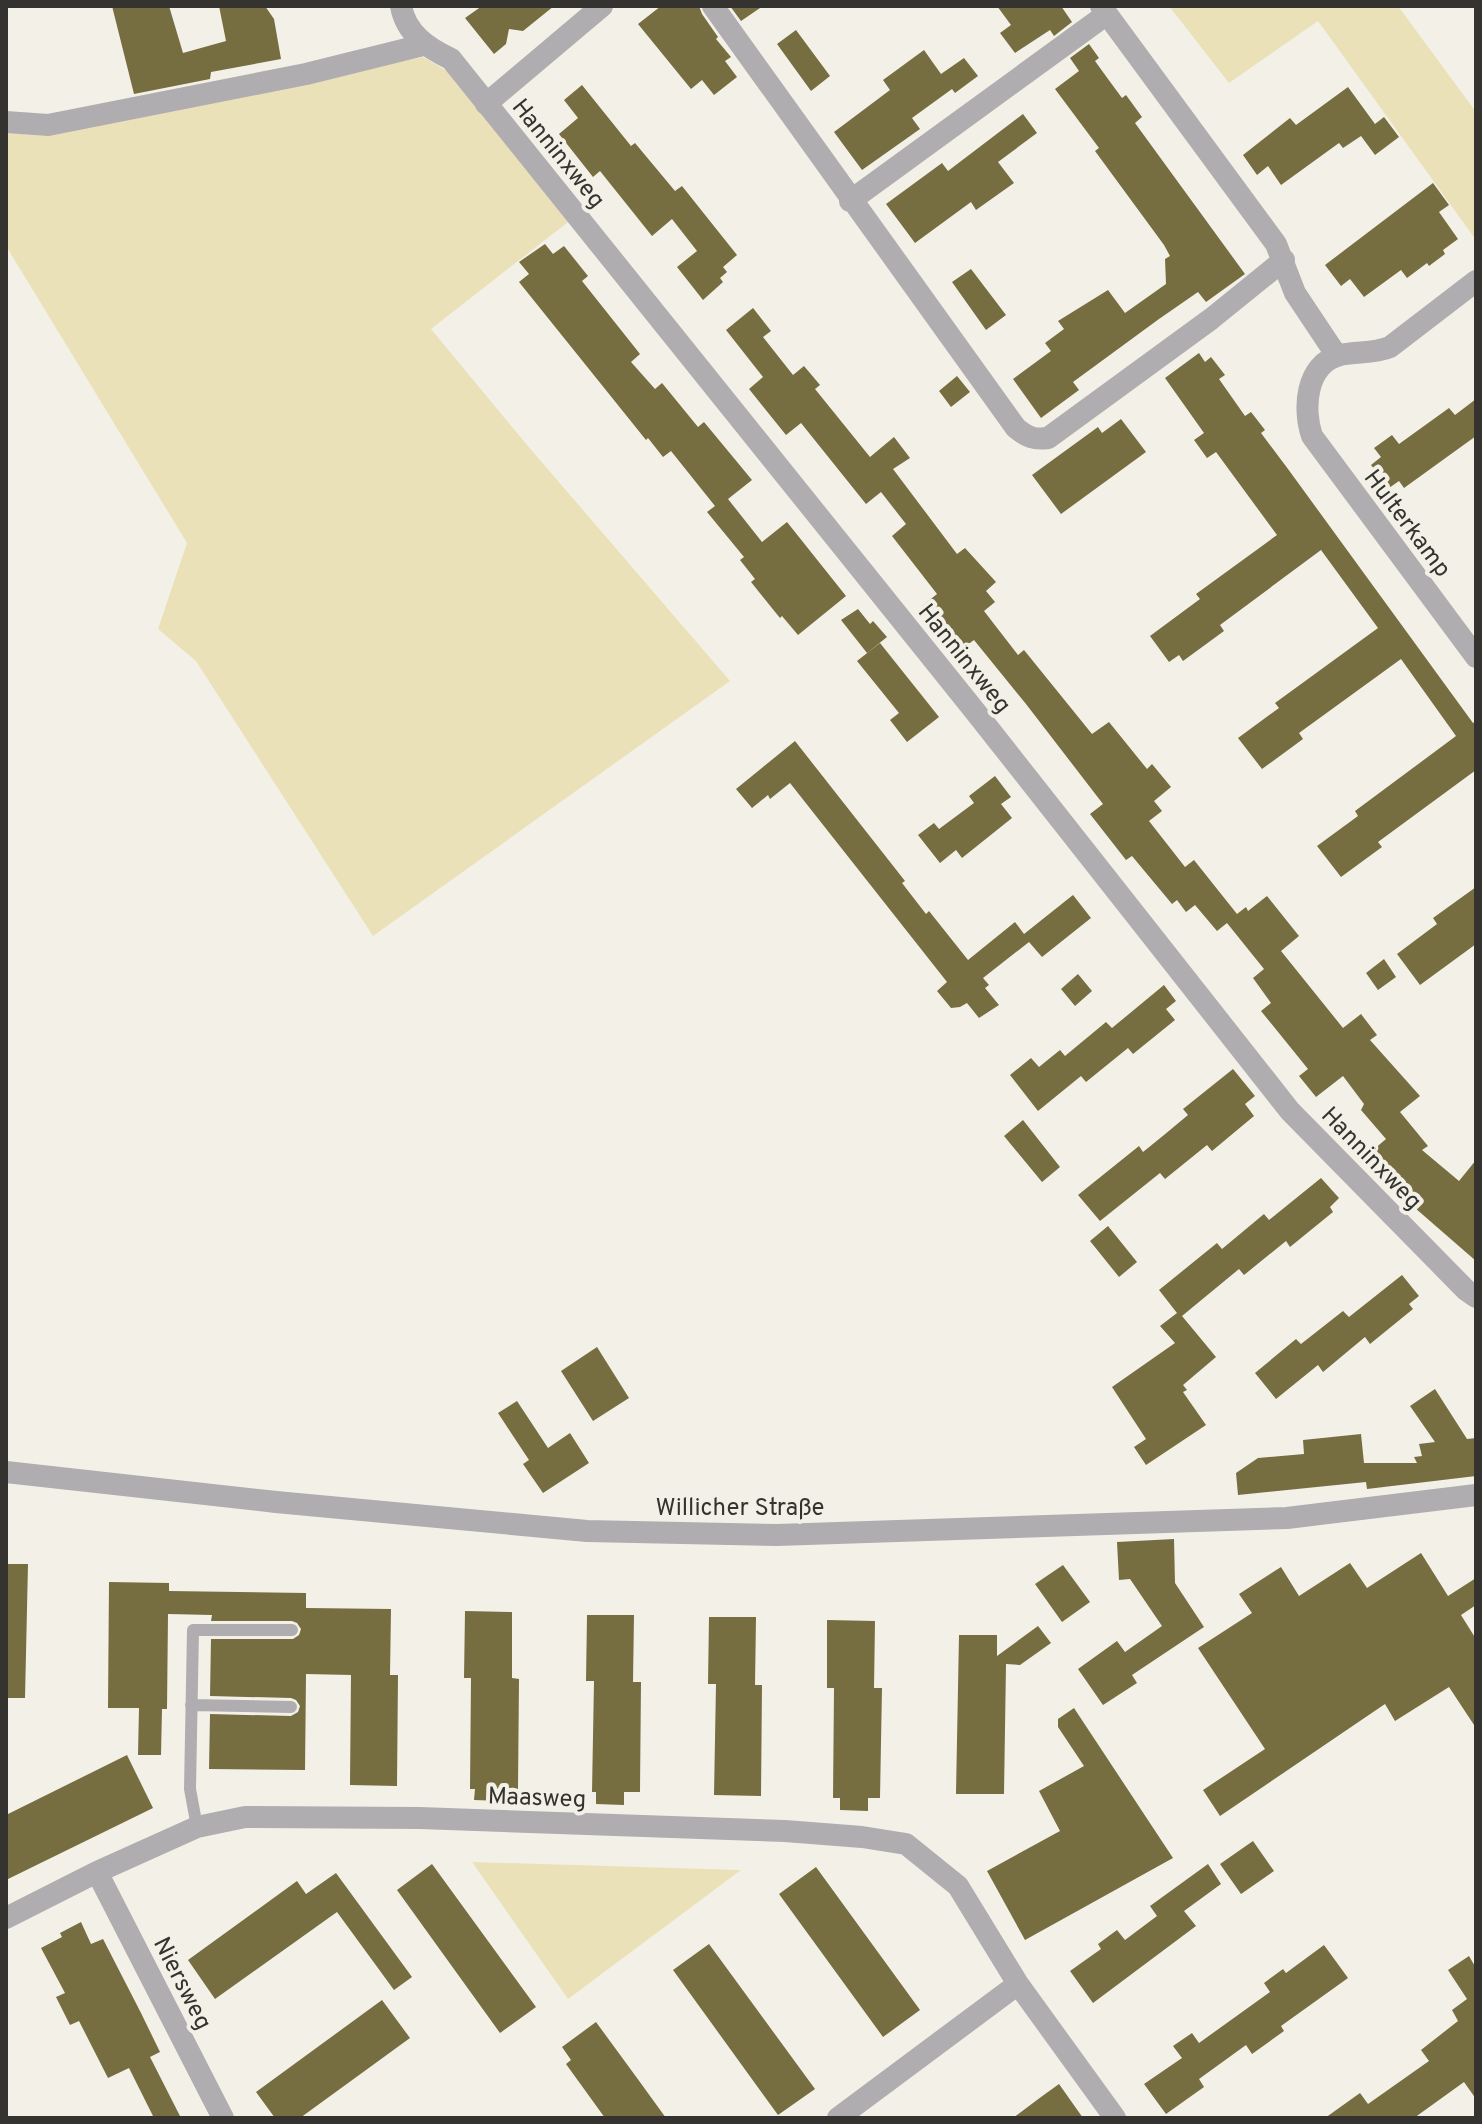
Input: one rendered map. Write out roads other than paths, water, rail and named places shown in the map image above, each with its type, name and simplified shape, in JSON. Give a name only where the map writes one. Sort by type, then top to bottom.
[{"type":"street","name":"Hanninxweg","points":[[401,6],[402,14],[423,45],[451,59],[984,722],[1290,1111],[1476,1297]]},
{"type":"street","points":[[486,104],[602,6]]},
{"type":"street","points":[[713,6],[850,201],[1016,428],[1026,436],[1038,440],[1048,438],[1211,319],[1284,260]]},
{"type":"street","points":[[850,201],[1104,10],[1276,244],[1295,293],[1337,356],[1377,352],[1390,347],[1476,281]]},
{"type":"street","points":[[6,122],[48,125],[306,74],[423,45]]},
{"type":"street","name":"Hulterkamp","points":[[1337,356],[1324,365],[1309,389],[1307,416],[1312,436],[1476,657]]},
{"type":"street","name":"Willicher Straße","points":[[6,1472],[307,1505],[587,1531],[777,1535],[1287,1518],[1476,1495]]},
{"type":"street","name":"Maasweg","points":[[6,1918],[197,1827],[245,1817],[420,1818],[816,1833],[906,1844],[958,1886],[1018,1984],[1115,2118]]},
{"type":"street","name":"Niersweg","points":[[97,1872],[223,2118]]},
{"type":"street","points":[[838,2118],[1018,1984]]},
{"type":"lane","points":[[197,1827],[190,1789],[193,1630],[292,1630]]},
{"type":"lane","points":[[191,1705],[291,1707]]}]
